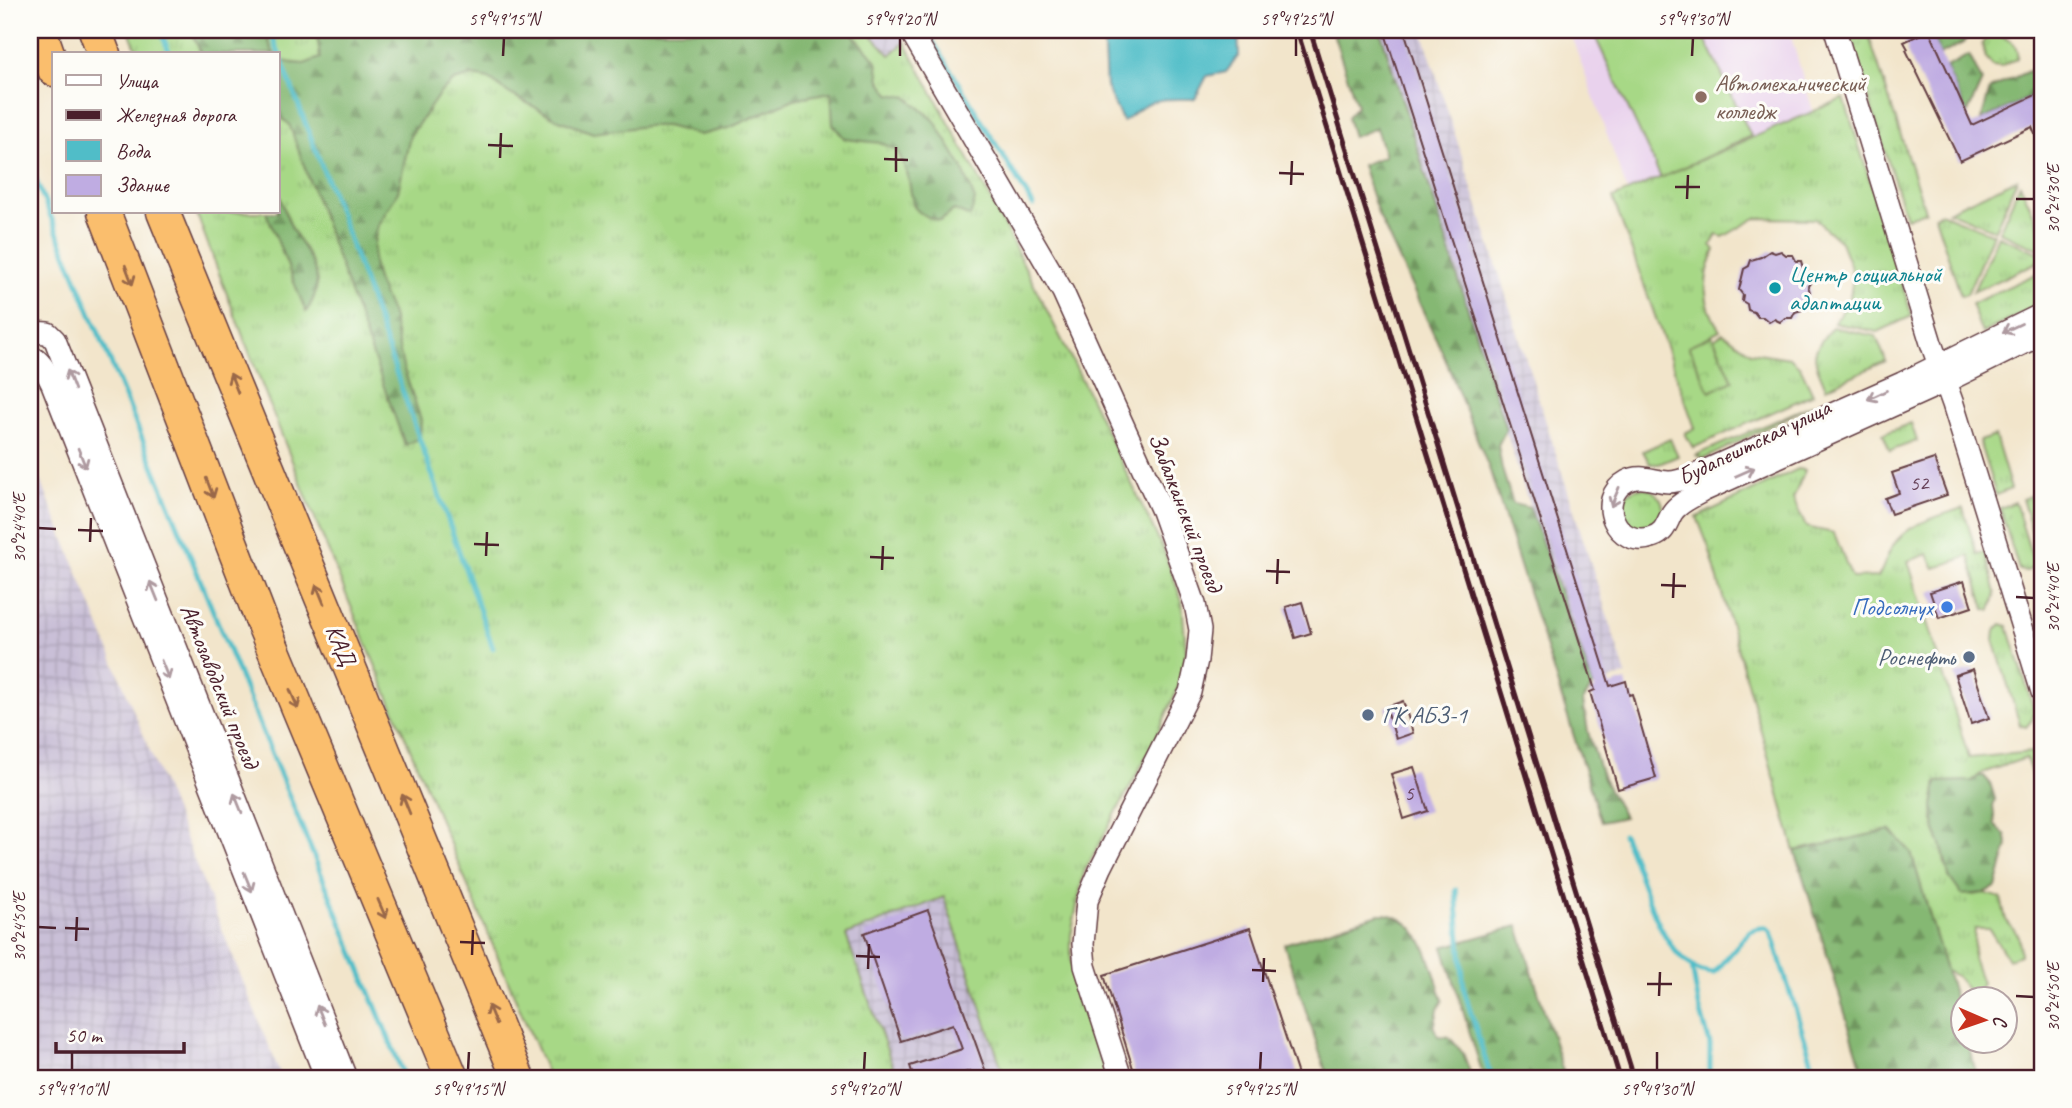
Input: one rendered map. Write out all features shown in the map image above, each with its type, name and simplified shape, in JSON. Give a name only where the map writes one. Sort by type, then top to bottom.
[{"type":"highway","points":[[40,30],[52,64]]},
{"type":"highway","points":[[95,30],[103,52]]},
{"type":"highway","points":[[105,214],[262,622],[452,1078]]},
{"type":"highway","name":"КАД","points":[[164,214],[518,1078]]},
{"type":"street","name":"Забалканский проезд","points":[[910,30],[1063,292],[1162,511],[1195,604],[1200,630],[1190,692],[1101,868],[1087,901],[1083,925],[1085,966],[1121,1078]]},
{"type":"street","points":[[1835,30],[2042,692]]},
{"type":"street","name":"Будапештская улица","points":[[2042,314],[1942,373],[1703,491],[1672,513],[1666,527],[1651,538],[1632,538],[1623,533],[1612,518],[1611,500],[1621,485],[1629,480],[1648,478],[1657,482],[1673,482],[1695,475],[1871,398],[1942,373],[2042,334]]},
{"type":"street","name":"Автозаводский проезд","points":[[30,332],[48,333],[55,340],[346,1078]]},
{"type":"street","name":"Автозаводский проезд","points":[[30,356],[36,358],[44,367],[52,384],[326,1078]]},
{"type":"shaded area","points":[[867,30],[897,30],[905,42],[890,55]]},
{"type":"shaded area","points":[[1380,30],[1422,30],[1626,675],[1593,685],[1530,508]]},
{"type":"shaded area","name":"Автомеханический колледж","points":[[1569,30],[1789,30],[1829,165],[1649,251]]},
{"type":"shaded area","points":[[30,454],[282,1078],[30,1078]]},
{"type":"shaded area","points":[[945,897],[1005,1078],[897,1078],[846,935]]},
{"type":"green space","points":[[129,30],[867,30],[890,55],[905,42],[990,198],[1077,370],[1163,549],[1182,601],[1186,652],[1182,679],[1151,748],[1084,872],[1071,935],[1071,962],[1110,1078],[1005,1078],[944,897],[846,935],[897,1078],[549,1078],[323,539],[197,214],[280,214],[280,52],[137,52]]},
{"type":"green space","points":[[191,30],[264,30],[273,52],[200,52]]},
{"type":"green space","points":[[313,30],[849,30],[877,61],[880,80],[890,94],[907,97],[934,120],[962,167],[975,200],[970,217],[954,210],[940,221],[918,212],[897,150],[881,143],[845,139],[833,125],[831,92],[794,99],[729,128],[700,135],[666,126],[593,133],[559,120],[510,94],[489,79],[472,76],[454,81],[440,93],[410,136],[398,192],[378,225],[374,243],[373,263],[377,280],[392,315],[403,367],[421,420],[420,438],[405,445],[289,124],[280,117],[280,61],[304,64],[320,58],[318,41]]},
{"type":"green space","points":[[1332,30],[1380,30],[1506,430],[1498,445],[1502,469],[1513,504],[1530,508],[1593,685],[1583,701],[1588,732],[1603,779],[1624,817],[1601,822],[1490,471],[1444,356],[1378,214],[1362,165],[1385,156],[1376,128],[1353,137],[1347,117],[1357,106]]},
{"type":"green space","points":[[1592,30],[1701,30],[1751,136],[1661,178]]},
{"type":"green space","points":[[1847,30],[1867,30],[1925,211],[1906,218]]},
{"type":"green space","points":[[1972,30],[1963,43],[1940,55],[1929,32]]},
{"type":"green space","points":[[1997,34],[2012,43],[2017,53],[2017,58],[2001,67],[1993,66],[1986,58],[1982,44],[1988,35]]},
{"type":"green space","points":[[1969,55],[1982,81],[1967,114],[1946,67]]},
{"type":"green space","points":[[2042,67],[2042,92],[1981,120],[1990,89]]},
{"type":"green space","points":[[1844,98],[1912,316],[1878,332],[1834,323],[1849,302],[1853,279],[1841,242],[1815,219],[1756,218],[1723,237],[1717,235],[1711,245],[1715,250],[1706,281],[1707,301],[1720,330],[1711,335],[1733,381],[1714,339],[1723,333],[1751,352],[1790,358],[1800,367],[1813,394],[1693,448],[1685,433],[1695,428],[1613,198]]},
{"type":"green space","points":[[2017,179],[1995,230],[1948,211]]},
{"type":"green space","points":[[2020,184],[2042,233],[2042,250],[1999,232]]},
{"type":"green space","points":[[280,197],[287,217],[315,270],[316,289],[306,312],[267,214],[280,214]]},
{"type":"green space","points":[[1941,213],[1993,234],[1967,294],[1961,296],[1935,216]]},
{"type":"green space","points":[[1998,236],[2042,254],[2042,260],[1973,292]]},
{"type":"green space","points":[[2042,271],[2042,304],[1982,333],[1971,304]]},
{"type":"green space","points":[[1832,327],[1876,336],[1886,361],[1826,388],[1815,356],[1819,344]]},
{"type":"green space","points":[[1712,335],[1733,381],[1710,392],[1688,346]]},
{"type":"green space","points":[[1814,404],[1704,459],[1696,455]]},
{"type":"green space","points":[[1911,423],[1917,441],[1890,451],[1883,434]]},
{"type":"green space","points":[[1995,436],[2011,489],[1996,495],[1979,441]]},
{"type":"green space","points":[[1670,439],[1678,456],[1659,464],[1650,464],[1643,451]]},
{"type":"green space","points":[[1798,469],[1805,470],[1793,499],[1806,527],[1834,533],[1852,578],[1878,577],[1892,547],[1906,532],[1923,522],[1963,508],[1977,554],[1985,552],[1996,593],[1991,610],[1985,609],[1969,556],[1934,568],[1928,554],[1908,561],[1969,758],[2033,752],[2042,756],[2042,805],[2026,758],[1982,773],[1972,781],[1937,782],[1933,807],[1935,831],[1945,864],[1973,895],[1984,893],[2001,898],[2006,920],[2019,936],[2020,955],[2008,959],[1989,929],[1975,929],[1973,958],[1982,983],[1980,986],[1965,986],[1956,976],[1946,971],[1911,852],[1890,830],[1795,851],[1709,548],[1697,517]]},
{"type":"green space","points":[[1642,488],[1657,494],[1663,509],[1657,524],[1642,530],[1627,524],[1621,509],[1627,494]]},
{"type":"green space","points":[[2042,491],[2042,558],[2040,559],[2022,499]]},
{"type":"green space","points":[[2015,502],[2035,567],[2027,571],[2019,570],[2000,508]]},
{"type":"green space","points":[[2002,624],[2008,626],[2034,710],[2032,720],[2026,727],[2020,725],[1994,640],[1995,631]]},
{"type":"green space","points":[[1984,776],[1990,783],[1995,799],[1995,825],[2005,835],[2008,845],[1996,887],[1984,893],[1962,895],[1949,877],[1935,831],[1933,807],[1937,782],[1972,781]]},
{"type":"green space","points":[[1890,830],[1911,852],[1951,986],[1950,1056],[1971,1056],[1978,1078],[1865,1078],[1795,851]]},
{"type":"green space","points":[[1379,914],[1394,916],[1406,922],[1423,944],[1443,1000],[1434,1028],[1439,1036],[1449,1037],[1463,1053],[1472,1078],[1328,1078],[1284,944]]},
{"type":"green space","points":[[1518,926],[1565,1078],[1484,1078],[1443,947]]},
{"type":"water","points":[[1103,30],[1238,30],[1239,55],[1226,72],[1207,76],[1195,99],[1149,103],[1123,122],[1106,87]]},
{"type":"building","points":[[1384,30],[1404,30],[1610,686],[1626,681],[1656,778],[1618,789],[1590,692],[1595,690]]},
{"type":"building","points":[[1929,30],[1972,125],[2042,92],[2042,152],[2032,127],[1960,161],[1904,42]]},
{"type":"building","name":"Центр социальной адаптации","points":[[1770,251],[1781,251],[1786,255],[1793,255],[1796,261],[1801,261],[1811,282],[1808,286],[1810,292],[1807,303],[1803,304],[1802,310],[1795,312],[1792,318],[1785,318],[1780,322],[1774,319],[1769,322],[1748,310],[1739,290],[1744,269],[1749,266],[1751,260]]},
{"type":"building","points":[[1934,459],[1947,495],[1891,514],[1885,498],[1899,493],[1892,473]]},
{"type":"building","points":[[1964,581],[1972,607],[1939,618],[1930,592]]},
{"type":"building","points":[[1302,602],[1311,633],[1295,638],[1286,607]]},
{"type":"building","points":[[1973,669],[1989,718],[1971,724],[1955,675]]},
{"type":"building","points":[[1403,701],[1413,733],[1396,739],[1386,707]]},
{"type":"building","points":[[1414,767],[1428,811],[1404,819],[1391,774]]},
{"type":"building","points":[[928,910],[988,1078],[973,1078],[970,1071],[949,1078],[914,1078],[910,1066],[962,1049],[953,1024],[901,1041],[864,933]]},
{"type":"building","points":[[1250,928],[1299,1078],[1136,1078],[1104,975]]},
{"type":"waterway","points":[[160,30],[169,52]]},
{"type":"waterway","points":[[270,30],[278,52]]},
{"type":"waterway","points":[[926,30],[1033,205]]},
{"type":"waterway","points":[[280,56],[346,230],[493,648]]},
{"type":"waterway","points":[[30,166],[405,1078]]},
{"type":"waterway","points":[[1623,835],[1667,939],[1680,957],[1696,969],[1714,973],[1750,931],[1767,928],[1771,932],[1817,1078]]},
{"type":"waterway","points":[[1456,890],[1464,990],[1491,1078]]},
{"type":"waterway","points":[[1692,967],[1710,1044],[1710,1078]]},
{"type":"railway","points":[[1297,30],[1620,1078]]},
{"type":"railway","points":[[1310,30],[1634,1078]]},
{"type":"place","name":"Автомеханический колледж","points":[[1701,97]]},
{"type":"place","name":"Центр социальной адаптации","points":[[1775,288]]},
{"type":"place","name":"Подсолнух","points":[[1947,607]]},
{"type":"place","name":"Роснефть","points":[[1969,657]]},
{"type":"place","name":"ГК АБЗ-1","points":[[1368,715]]}]
